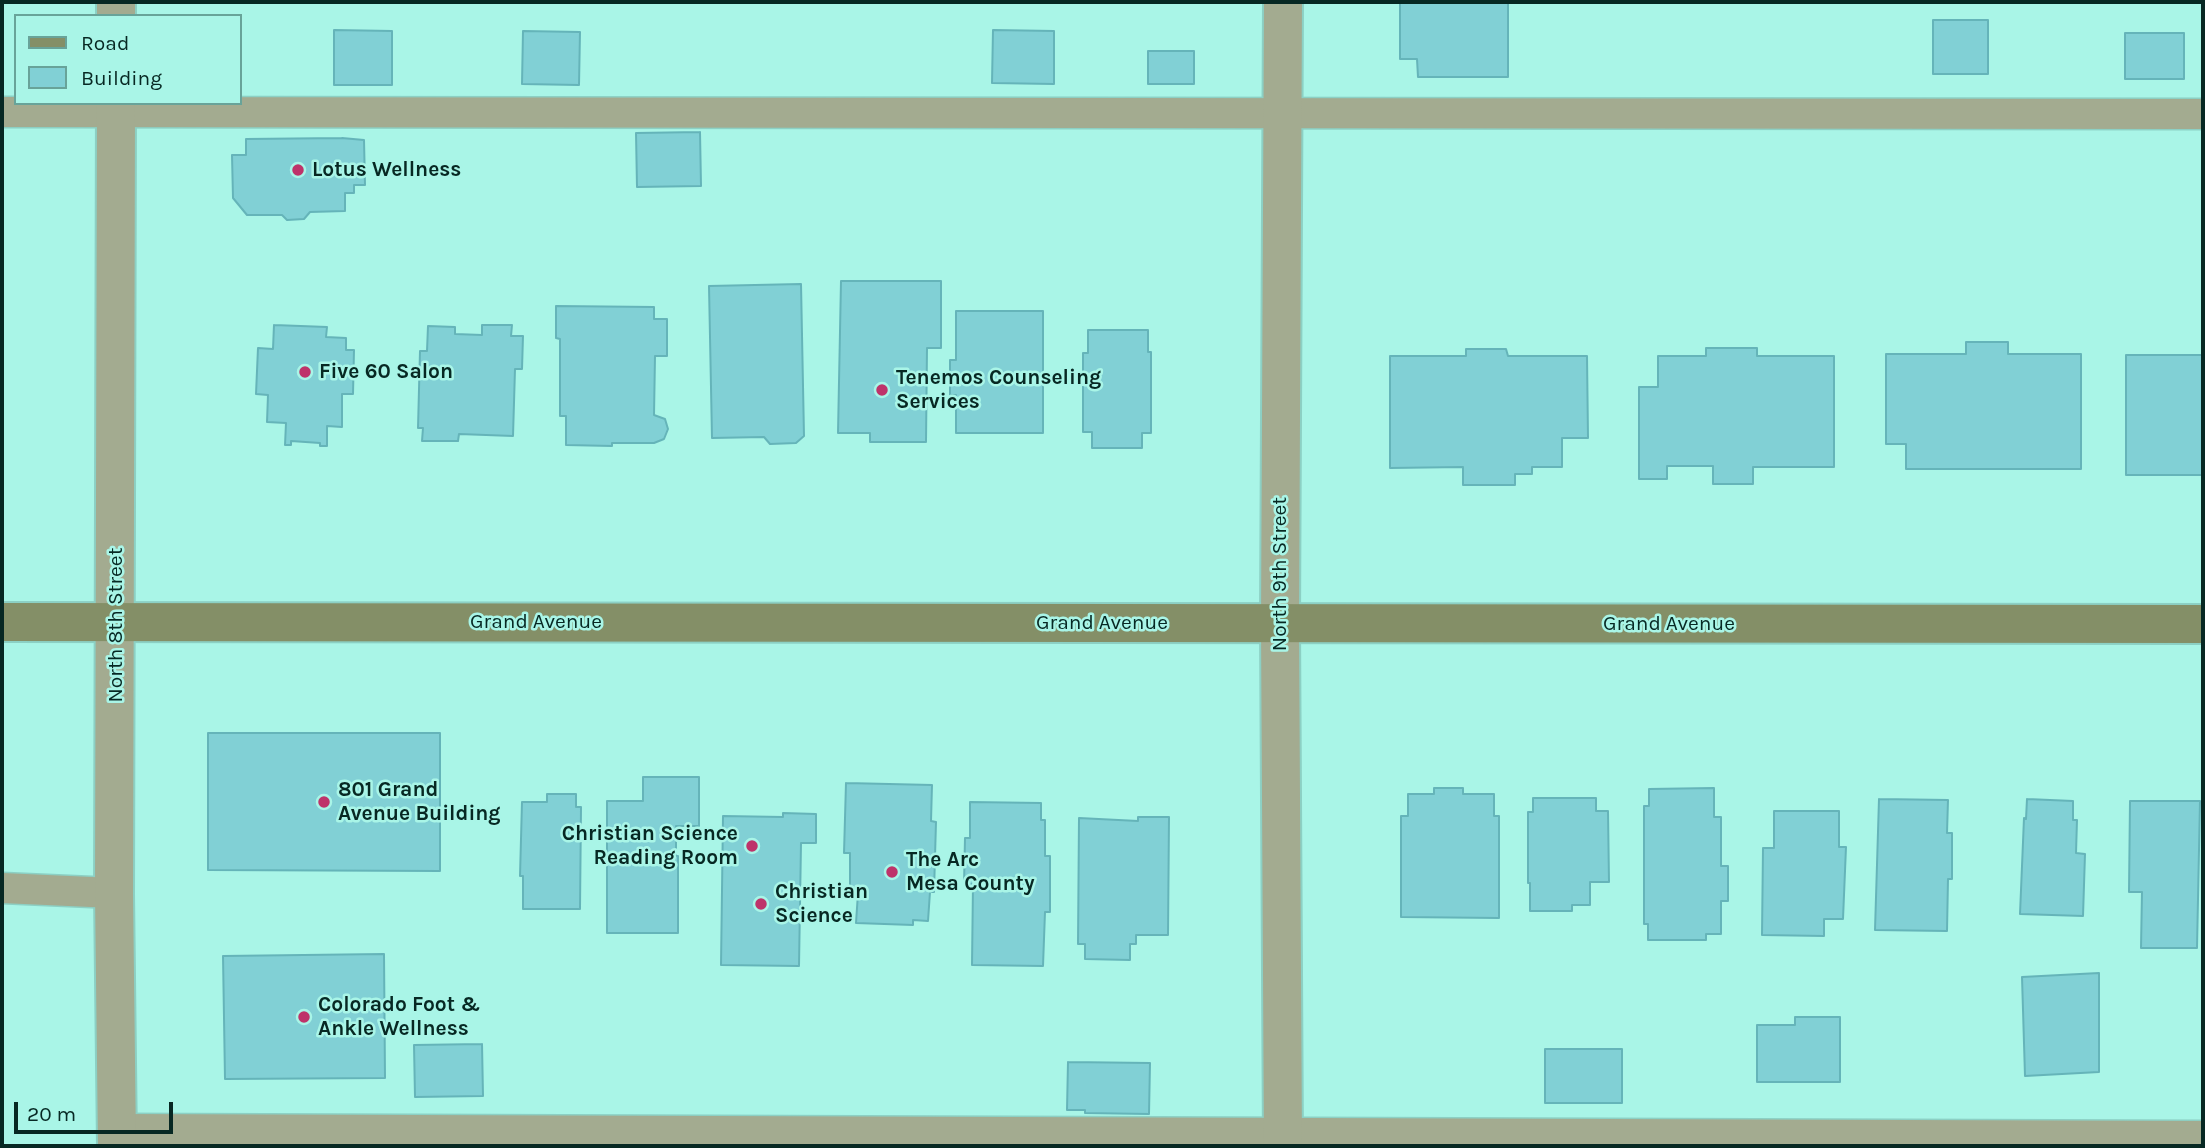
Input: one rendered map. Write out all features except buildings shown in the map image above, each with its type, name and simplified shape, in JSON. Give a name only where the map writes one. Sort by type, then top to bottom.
[{"type":"main road","name":"Grand Avenue","points":[[2,622],[2203,624]]},
{"type":"street","name":"North 9th Street","points":[[1283,2],[1280,624],[1283,1140]]},
{"type":"street","name":"North 8th Street","points":[[116,108],[114,893],[117,1138]]},
{"type":"lane","points":[[2,112],[116,108],[2203,114]]},
{"type":"lane","points":[[2,888],[114,893]]},
{"type":"lane","points":[[117,1138],[1283,1140],[2203,1136]]},
{"type":"place","name":"Lotus Wellness","points":[[298,170]]},
{"type":"place","name":"Five 60 Salon","points":[[305,372]]},
{"type":"place","name":"Tenemos Counseling Services","points":[[882,390]]},
{"type":"place","name":"801 Grand Avenue Building","points":[[324,802]]},
{"type":"place","name":"Christian Science Reading Room","points":[[752,846]]},
{"type":"place","name":"The Arc Mesa County","points":[[892,872]]},
{"type":"place","name":"Christian Science","points":[[761,904]]},
{"type":"place","name":"Colorado Foot & Ankle Wellness","points":[[304,1017]]}]
